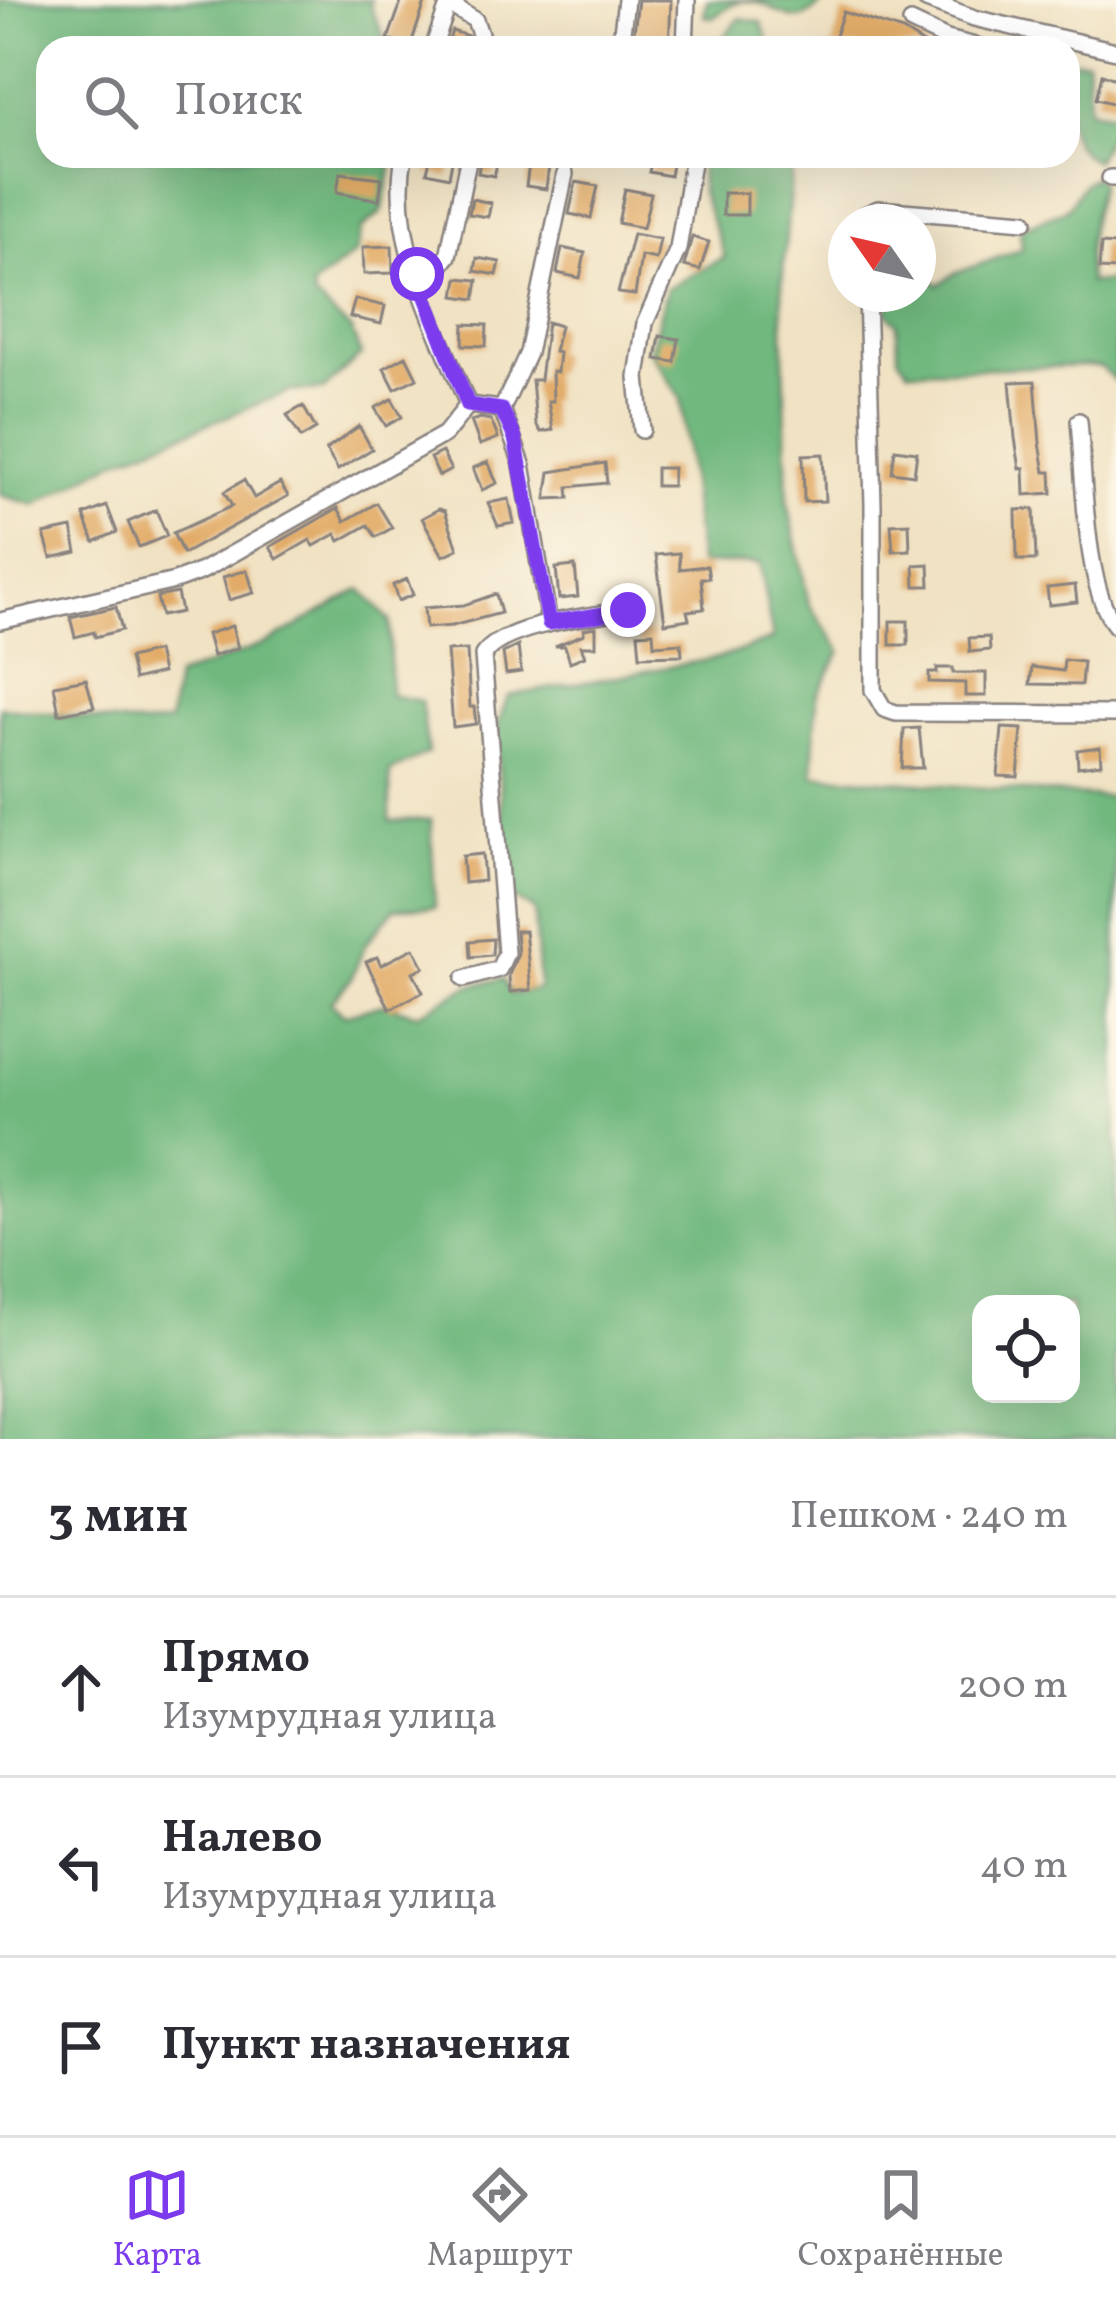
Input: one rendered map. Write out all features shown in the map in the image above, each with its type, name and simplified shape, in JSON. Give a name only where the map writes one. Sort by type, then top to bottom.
[{"type":"street","points":[[622,36],[626,0]]},
{"type":"street","points":[[686,36],[687,0]]},
{"type":"street","points":[[926,0],[1035,36]]},
{"type":"street","points":[[437,36],[450,2],[475,20],[481,36]]},
{"type":"street","points":[[911,22],[941,36]]},
{"type":"street","points":[[1080,46],[1116,51]]},
{"type":"street","points":[[403,168],[399,202],[417,274],[468,405]]},
{"type":"street","points":[[417,274],[441,265],[448,256],[463,168]]},
{"type":"street","points":[[642,430],[637,377],[645,323],[678,249],[691,168]]},
{"type":"street","points":[[549,623],[522,464],[502,410],[528,353],[565,174]]},
{"type":"street","points":[[936,214],[1025,221]]},
{"type":"street","points":[[867,312],[872,690],[876,700],[896,713],[1116,715]]},
{"type":"street","points":[[468,405],[502,410]]},
{"type":"street","points":[[0,621],[202,571],[445,434],[468,405]]},
{"type":"street","points":[[1079,421],[1093,564],[1099,595],[1116,626]]},
{"type":"street","points":[[464,979],[499,969],[506,953],[483,655],[495,643],[549,623],[628,610]]},
{"type":"green space","points":[[0,0],[371,0],[383,36],[36,36],[36,168],[392,168],[382,212],[361,229],[356,253],[313,286],[314,297],[351,330],[361,355],[323,390],[291,391],[119,459],[35,505],[0,495]]},
{"type":"green space","points":[[707,0],[825,0],[803,17],[786,16],[747,1],[713,18],[704,16]]},
{"type":"green space","points":[[740,18],[761,22],[766,36],[724,36]]},
{"type":"green space","points":[[1080,60],[1087,60],[1089,110],[1116,114],[1116,123],[1095,161],[1083,153]]},
{"type":"green space","points":[[700,168],[792,168],[782,284],[788,503],[809,604],[841,651],[817,695],[813,775],[1116,798],[1116,1439],[0,1439],[0,707],[144,726],[169,722],[176,677],[268,643],[361,589],[390,621],[390,695],[421,701],[428,753],[390,772],[390,821],[431,819],[435,907],[395,908],[366,943],[351,979],[331,1002],[344,1015],[383,1004],[418,1014],[468,986],[503,979],[510,994],[539,989],[534,910],[508,896],[496,730],[508,696],[723,657],[773,639],[759,563],[699,564],[681,399],[650,351],[667,288],[725,257],[701,192]]},
{"type":"green space","points":[[1095,176],[1100,183],[1087,257],[1089,283],[1116,281],[1116,382],[1101,367],[1090,366],[909,370],[898,357],[897,323],[886,312],[936,312],[936,283],[1022,249],[1020,229],[1067,209],[1084,183]]},
{"type":"building","points":[[402,0],[426,0],[414,36],[389,36]]},
{"type":"building","points":[[638,0],[671,0],[670,36],[634,36]]},
{"type":"building","points":[[843,12],[911,36],[835,36]]},
{"type":"building","points":[[1102,74],[1116,79],[1116,104],[1096,99]]},
{"type":"building","points":[[428,168],[451,168],[449,177],[427,172]]},
{"type":"building","points":[[479,168],[496,168],[494,176],[478,173]]},
{"type":"building","points":[[528,168],[549,168],[546,189],[526,186]]},
{"type":"building","points":[[650,168],[671,168],[670,176],[649,172]]},
{"type":"building","points":[[340,173],[382,178],[379,200],[337,192]]},
{"type":"building","points":[[576,182],[598,186],[591,218],[569,214]]},
{"type":"building","points":[[625,189],[651,194],[643,228],[618,223]]},
{"type":"building","points":[[723,193],[747,193],[747,215],[723,215]]},
{"type":"building","points":[[472,199],[491,203],[488,217],[469,214]]},
{"type":"building","points":[[633,234],[660,239],[656,259],[641,256],[635,295],[618,293]]},
{"type":"building","points":[[692,237],[709,242],[700,270],[684,266]]},
{"type":"building","points":[[1101,244],[1116,245],[1116,270],[1099,269]]},
{"type":"building","points":[[392,246],[393,273],[364,274],[363,247]]},
{"type":"building","points":[[562,248],[585,253],[580,278],[557,273]]},
{"type":"building","points":[[477,258],[500,262],[497,275],[475,271]]},
{"type":"building","points":[[458,278],[478,280],[475,299],[455,296]]},
{"type":"building","points":[[355,299],[385,306],[381,324],[350,317]]},
{"type":"building","points":[[547,322],[560,326],[554,352],[559,353],[557,372],[552,371],[553,401],[548,401],[553,430],[541,432],[532,380],[540,380]]},
{"type":"building","points":[[464,324],[487,325],[486,346],[463,345]]},
{"type":"building","points":[[660,336],[679,339],[675,362],[656,359]]},
{"type":"building","points":[[406,356],[417,378],[395,389],[384,368]]},
{"type":"building","points":[[1035,381],[1040,443],[1045,472],[1051,472],[1052,493],[1025,495],[1010,382]]},
{"type":"building","points":[[392,399],[402,417],[386,426],[375,408]]},
{"type":"building","points":[[303,406],[316,429],[301,438],[287,415]]},
{"type":"building","points":[[491,420],[498,438],[480,445],[471,421]]},
{"type":"building","points":[[359,426],[372,449],[338,470],[326,450]]},
{"type":"building","points":[[895,449],[917,452],[914,475],[892,472]]},
{"type":"building","points":[[442,452],[451,470],[439,476],[430,458]]},
{"type":"building","points":[[823,454],[825,501],[804,502],[803,455]]},
{"type":"building","points":[[488,462],[497,483],[482,490],[473,468]]},
{"type":"building","points":[[605,463],[607,483],[568,487],[569,498],[546,499],[550,472]]},
{"type":"building","points":[[656,468],[673,468],[672,486],[656,486]]},
{"type":"building","points":[[244,480],[254,498],[280,483],[288,496],[183,554],[173,533],[232,506],[224,492]]},
{"type":"building","points":[[509,499],[514,523],[498,526],[488,503]]},
{"type":"building","points":[[377,503],[392,528],[376,537],[368,525],[340,541],[336,534],[314,546],[310,540],[277,559],[270,547],[338,508],[345,521]]},
{"type":"building","points":[[107,506],[117,532],[94,542],[84,515]]},
{"type":"building","points":[[439,509],[445,511],[458,549],[443,556],[422,518]]},
{"type":"building","points":[[1034,509],[1036,560],[1017,560],[1016,510]]},
{"type":"building","points":[[156,510],[167,536],[139,547],[128,522]]},
{"type":"building","points":[[909,523],[910,550],[893,551],[891,524]]},
{"type":"building","points":[[72,528],[77,552],[51,558],[44,534]]},
{"type":"building","points":[[679,553],[680,569],[707,566],[709,578],[701,578],[704,609],[687,611],[689,619],[665,623],[656,555]]},
{"type":"building","points":[[929,564],[930,586],[915,586],[914,565]]},
{"type":"building","points":[[575,566],[578,597],[559,599],[556,568]]},
{"type":"building","points":[[247,570],[254,593],[229,600],[223,577]]},
{"type":"building","points":[[407,579],[413,595],[398,601],[393,585]]},
{"type":"building","points":[[1075,585],[1077,602],[1049,605],[1047,588]]},
{"type":"building","points":[[177,593],[181,612],[161,616],[157,597]]},
{"type":"building","points":[[496,594],[501,613],[426,628],[424,608],[464,605]]},
{"type":"building","points":[[116,607],[122,630],[75,637],[70,617]]},
{"type":"building","points":[[890,621],[908,621],[908,645],[890,645]]},
{"type":"building","points":[[232,626],[238,648],[213,656],[207,634]]},
{"type":"building","points":[[596,627],[596,646],[581,646],[585,656],[570,662],[565,646],[555,646],[584,634],[584,629]]},
{"type":"building","points":[[653,632],[654,645],[681,643],[682,655],[640,656],[638,633]]},
{"type":"building","points":[[989,637],[990,650],[970,652],[969,638]]},
{"type":"building","points":[[518,646],[521,672],[506,674],[503,653]]},
{"type":"building","points":[[467,650],[470,707],[474,707],[476,724],[453,727],[447,651]]},
{"type":"building","points":[[157,651],[162,673],[134,680],[129,658]]},
{"type":"building","points":[[1064,660],[1083,662],[1081,685],[1030,684],[1032,667],[1063,671]]},
{"type":"building","points":[[937,668],[986,673],[986,696],[965,696],[965,683],[929,682],[929,673],[937,673]]},
{"type":"building","points":[[86,679],[94,707],[59,714],[54,685]]},
{"type":"building","points":[[919,728],[923,768],[902,768],[904,729]]},
{"type":"building","points":[[1002,728],[1022,729],[1018,777],[998,776]]},
{"type":"building","points":[[1100,747],[1101,764],[1078,767],[1077,750]]},
{"type":"building","points":[[482,854],[484,881],[464,883],[462,856]]},
{"type":"building","points":[[516,931],[525,931],[531,990],[510,992],[509,975],[518,953]]},
{"type":"building","points":[[493,939],[492,955],[471,957],[470,941]]},
{"type":"building","points":[[414,948],[424,967],[413,972],[423,992],[390,1009],[366,962],[377,957],[381,965]]},
{"type":"route","points":[[417,274],[468,405],[502,410],[515,438],[549,623],[628,610]]}]
